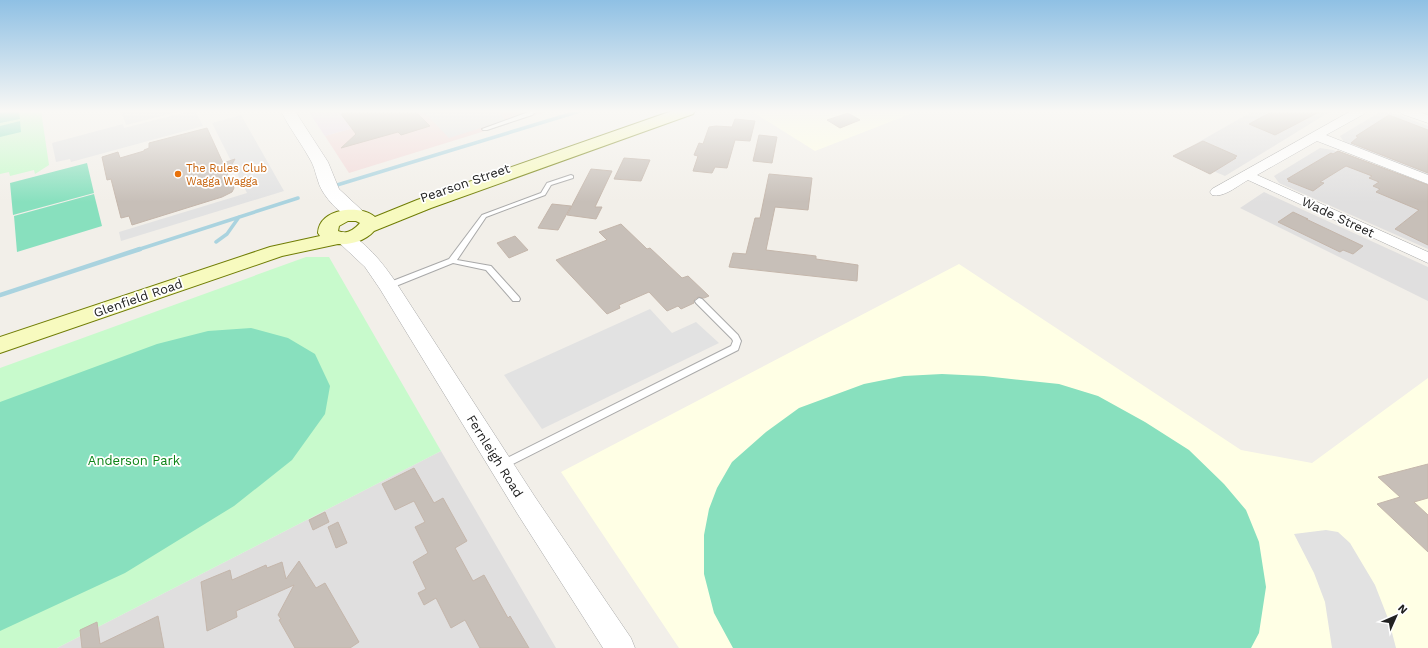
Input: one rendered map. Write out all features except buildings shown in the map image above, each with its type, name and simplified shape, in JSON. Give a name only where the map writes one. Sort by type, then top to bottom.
[{"type":"main road","name":"Pearson Street","points":[[336,231],[346,216],[362,222],[403,204],[573,147],[598,141]]},
{"type":"main road","name":"Glenfield Road","points":[[0,345],[336,231]]},
{"type":"street","points":[[293,141],[329,200],[336,231]]},
{"type":"street","points":[[307,141],[320,162],[331,191],[362,222]]},
{"type":"street","points":[[1216,192],[1308,141]]},
{"type":"street","points":[[1330,141],[1428,180]]},
{"type":"street","name":"Wade Street","points":[[1248,175],[1428,258]]},
{"type":"street","name":"Fernleigh Road","points":[[362,222],[365,242],[372,263]]},
{"type":"street","name":"Fernleigh Road","points":[[336,231],[372,263],[388,286],[501,466],[620,648]]},
{"type":"lane","points":[[452,261],[484,216],[542,194],[549,184],[571,177]]},
{"type":"lane","points":[[388,286],[452,261],[488,268],[516,299]]},
{"type":"lane","points":[[501,466],[735,348],[737,341],[735,337],[699,301]]},
{"type":"shaded area","points":[[59,141],[147,141],[71,162],[70,159],[56,162],[52,143]]},
{"type":"shaded area","points":[[221,141],[256,141],[284,191],[121,241],[119,232],[247,193]]},
{"type":"shaded area","points":[[328,141],[452,141],[349,173]]},
{"type":"shaded area","points":[[799,141],[840,141],[815,151]]},
{"type":"shaded area","points":[[1200,141],[1282,141],[1225,176],[1176,155]]},
{"type":"shaded area","points":[[1428,141],[1428,175],[1344,142]]},
{"type":"shaded area","points":[[1320,148],[1333,150],[1428,188],[1428,249],[1279,183],[1274,176]]},
{"type":"shaded area","points":[[1264,192],[1428,267],[1428,301],[1240,208]]},
{"type":"shaded area","points":[[959,264],[1241,450],[1312,463],[1428,378],[1428,648],[679,648],[561,472]]},
{"type":"shaded area","points":[[650,309],[672,333],[696,322],[719,343],[542,429],[504,375]]},
{"type":"shaded area","points":[[441,451],[556,648],[57,648]]},
{"type":"shaded area","points":[[1326,530],[1338,532],[1350,543],[1375,585],[1389,621],[1396,648],[1332,648],[1325,602],[1314,573],[1294,534]]},
{"type":"green space","points":[[0,141],[45,141],[49,165],[35,174],[34,170],[10,176],[9,172],[0,174]]},
{"type":"green space","points":[[87,163],[94,193],[13,215],[10,183]]},
{"type":"green space","points":[[94,194],[102,226],[17,252],[14,216]]},
{"type":"green space","name":"Anderson Park","points":[[306,257],[329,257],[441,451],[57,648],[0,648],[0,368]]},
{"type":"green space","points":[[251,328],[288,338],[315,354],[330,386],[325,414],[292,460],[234,506],[125,573],[0,631],[0,402],[157,344],[208,331]]},
{"type":"green space","points":[[942,374],[984,376],[1059,384],[1098,396],[1145,422],[1189,450],[1224,484],[1246,510],[1259,542],[1266,587],[1259,633],[1251,648],[733,648],[714,613],[704,574],[704,535],[709,509],[717,488],[732,462],[766,432],[799,408],[864,384],[904,376]]},
{"type":"waterway","points":[[337,185],[481,141]]},
{"type":"waterway","points":[[239,217],[298,198]]},
{"type":"waterway","points":[[137,250],[239,217]]},
{"type":"waterway","points":[[216,242],[227,234],[239,217]]},
{"type":"waterway","points":[[0,295],[140,249]]},
{"type":"place","name":"The Rules Club Wagga Wagga","points":[[178,174]]}]
